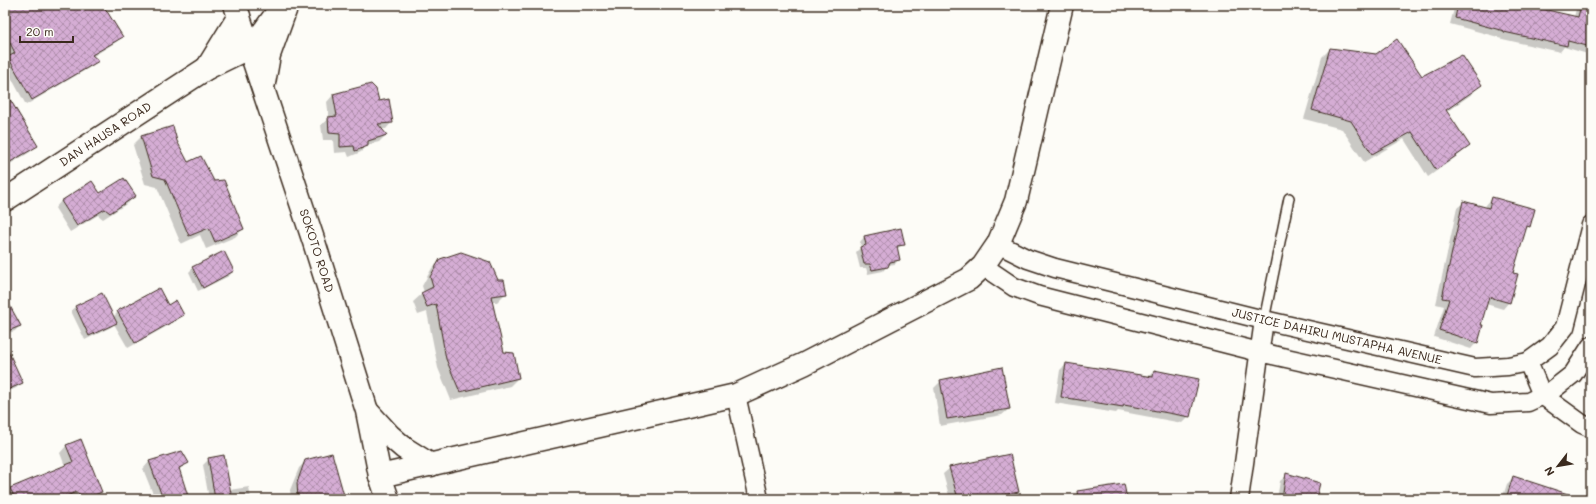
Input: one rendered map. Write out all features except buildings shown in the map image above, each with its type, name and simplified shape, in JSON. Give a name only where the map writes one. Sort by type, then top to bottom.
[{"type":"street","points":[[250,46],[280,5]]},
{"type":"street","points":[[263,86],[269,55],[287,5]]},
{"type":"street","points":[[380,476],[736,395],[804,364],[969,279],[983,266],[998,244],[1016,201],[1062,5]]},
{"type":"street","points":[[207,68],[241,9]]},
{"type":"street","name":"SOKOTO ROAD","points":[[241,9],[250,46],[367,411],[380,476],[388,499]]},
{"type":"street","name":"DAN HAUSA ROAD","points":[[5,200],[207,68],[250,46]]},
{"type":"street","name":"JUSTICE DAHIRU MUSTAPHA AVENUE","points":[[998,244],[1028,259],[1055,268],[1264,320],[1475,368],[1508,366],[1528,362],[1550,346],[1564,327],[1591,225]]},
{"type":"street","points":[[983,266],[1014,287],[1039,296],[1259,352],[1491,404],[1528,402],[1550,392],[1573,374],[1591,346]]},
{"type":"street","points":[[1239,499],[1264,320]]},
{"type":"street","points":[[1528,362],[1542,396],[1582,424],[1591,428]]},
{"type":"street","points":[[736,395],[759,499]]},
{"type":"street","points":[[367,411],[389,435],[404,448],[431,465]]},
{"type":"lane","points":[[1264,320],[1289,198]]}]
